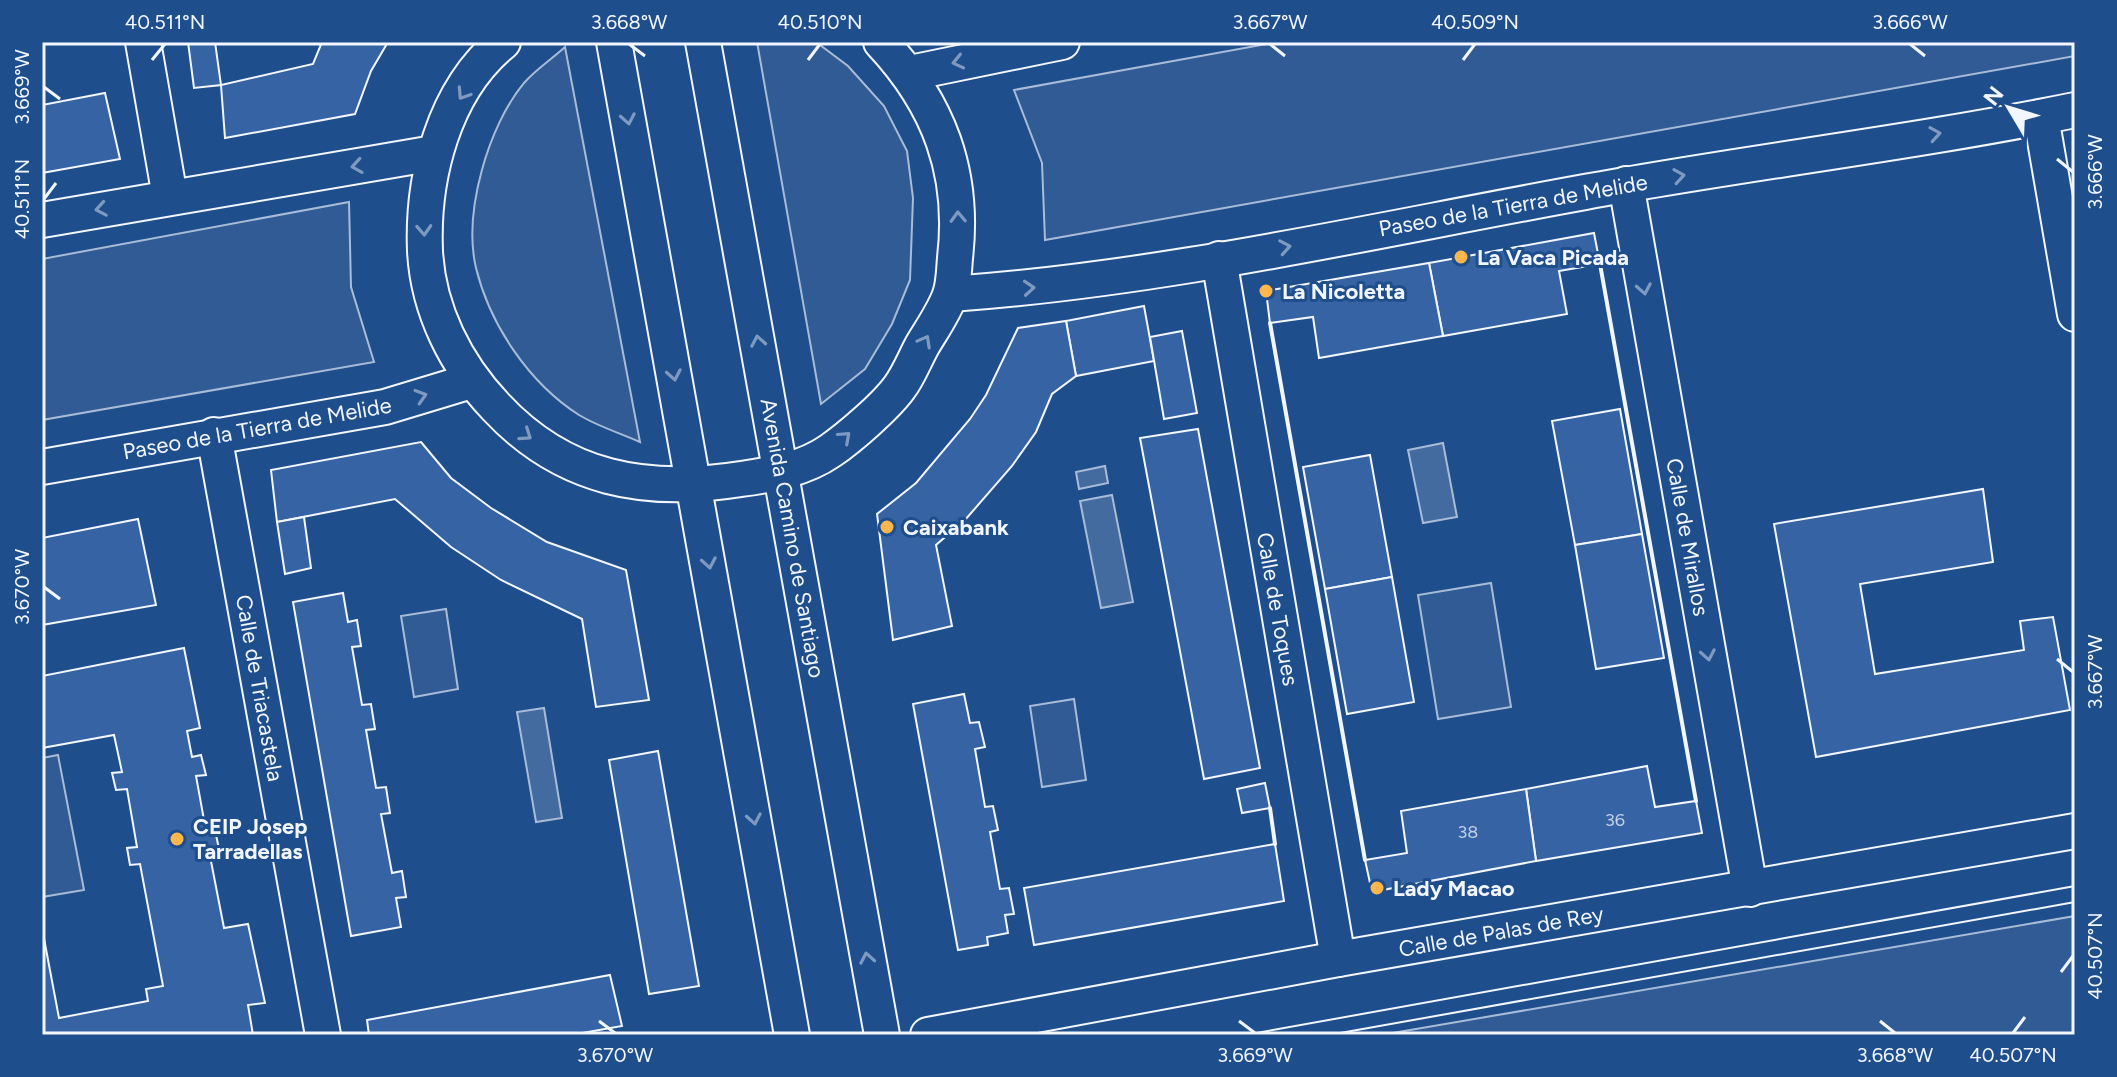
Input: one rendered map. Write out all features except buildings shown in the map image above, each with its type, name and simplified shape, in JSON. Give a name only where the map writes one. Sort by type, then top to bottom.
[{"type":"street","points":[[143,42],[170,197]]},
{"type":"street","points":[[503,42],[459,97],[434,153],[423,212],[426,272],[442,329],[471,381],[515,428],[569,464],[631,484],[695,486],[782,473],[829,452],[899,388],[951,294],[960,217],[946,142],[910,73],[881,42]]},
{"type":"street","points":[[614,42],[792,1035]]},
{"type":"street","name":"Avenida Camino de Santiago","points":[[703,42],[882,1035]]},
{"type":"street","points":[[910,73],[1062,42]]},
{"type":"street","name":"Paseo de la Tierra de Melide","points":[[951,294],[1041,288],[1219,259],[1626,184],[2075,110]]},
{"type":"street","points":[[2041,117],[2075,314]]},
{"type":"street","points":[[42,220],[434,153]]},
{"type":"street","name":"Calle de Mirallos","points":[[1626,184],[1750,889]]},
{"type":"street","name":"Calle de Toques","points":[[1219,259],[1338,959]]},
{"type":"street","name":"Paseo de la Tierra de Melide","points":[[42,467],[385,407],[471,381]]},
{"type":"street","name":"Calle de Triacastela","points":[[214,435],[323,1035]]},
{"type":"street","name":"Calle de Palas de Rey","points":[[928,1035],[1338,959],[2075,831]]},
{"type":"shaded area","points":[[757,42],[816,42],[848,66],[884,106],[907,151],[913,198],[910,280],[892,324],[865,369],[821,404]]},
{"type":"shaded area","points":[[1278,42],[2075,42],[2075,56],[1045,240],[1042,163],[1014,90]]},
{"type":"shaded area","points":[[565,47],[640,442],[579,415],[544,387],[502,331],[491,311],[476,268],[473,222],[476,197],[499,122],[524,83]]},
{"type":"shaded area","points":[[349,202],[351,287],[374,362],[42,420],[42,259]]},
{"type":"shaded area","points":[[1443,443],[1457,517],[1423,523],[1408,450]]},
{"type":"shaded area","points":[[1105,466],[1108,483],[1079,489],[1076,472]]},
{"type":"shaded area","points":[[1112,495],[1133,602],[1101,608],[1080,501]]},
{"type":"shaded area","points":[[1491,583],[1511,707],[1438,719],[1418,595]]},
{"type":"shaded area","points":[[446,609],[458,689],[414,697],[401,616]]},
{"type":"shaded area","points":[[1074,699],[1086,780],[1042,787],[1030,706]]},
{"type":"shaded area","points":[[544,708],[562,818],[536,822],[517,712]]},
{"type":"shaded area","points":[[58,755],[84,890],[42,897],[42,758]]},
{"type":"shaded area","points":[[2075,916],[2075,1035],[1381,1035]]},
{"type":"tram line","points":[[1245,1035],[2075,886]]},
{"type":"tram line","points":[[1329,1035],[2075,902]]},
{"type":"wall","points":[[1600,264],[1696,801]]},
{"type":"wall","points":[[1270,323],[1365,860]]},
{"type":"wall","points":[[1270,808],[1275,844]]},
{"type":"place","name":"La Vaca Picada","points":[[1461,257]]},
{"type":"place","name":"La Nicoletta","points":[[1266,291]]},
{"type":"place","name":"Caixabank","points":[[887,527]]},
{"type":"place","name":"CEIP Josep Tarradellas","points":[[177,839]]},
{"type":"place","name":"Lady Macao","points":[[1377,888]]}]
